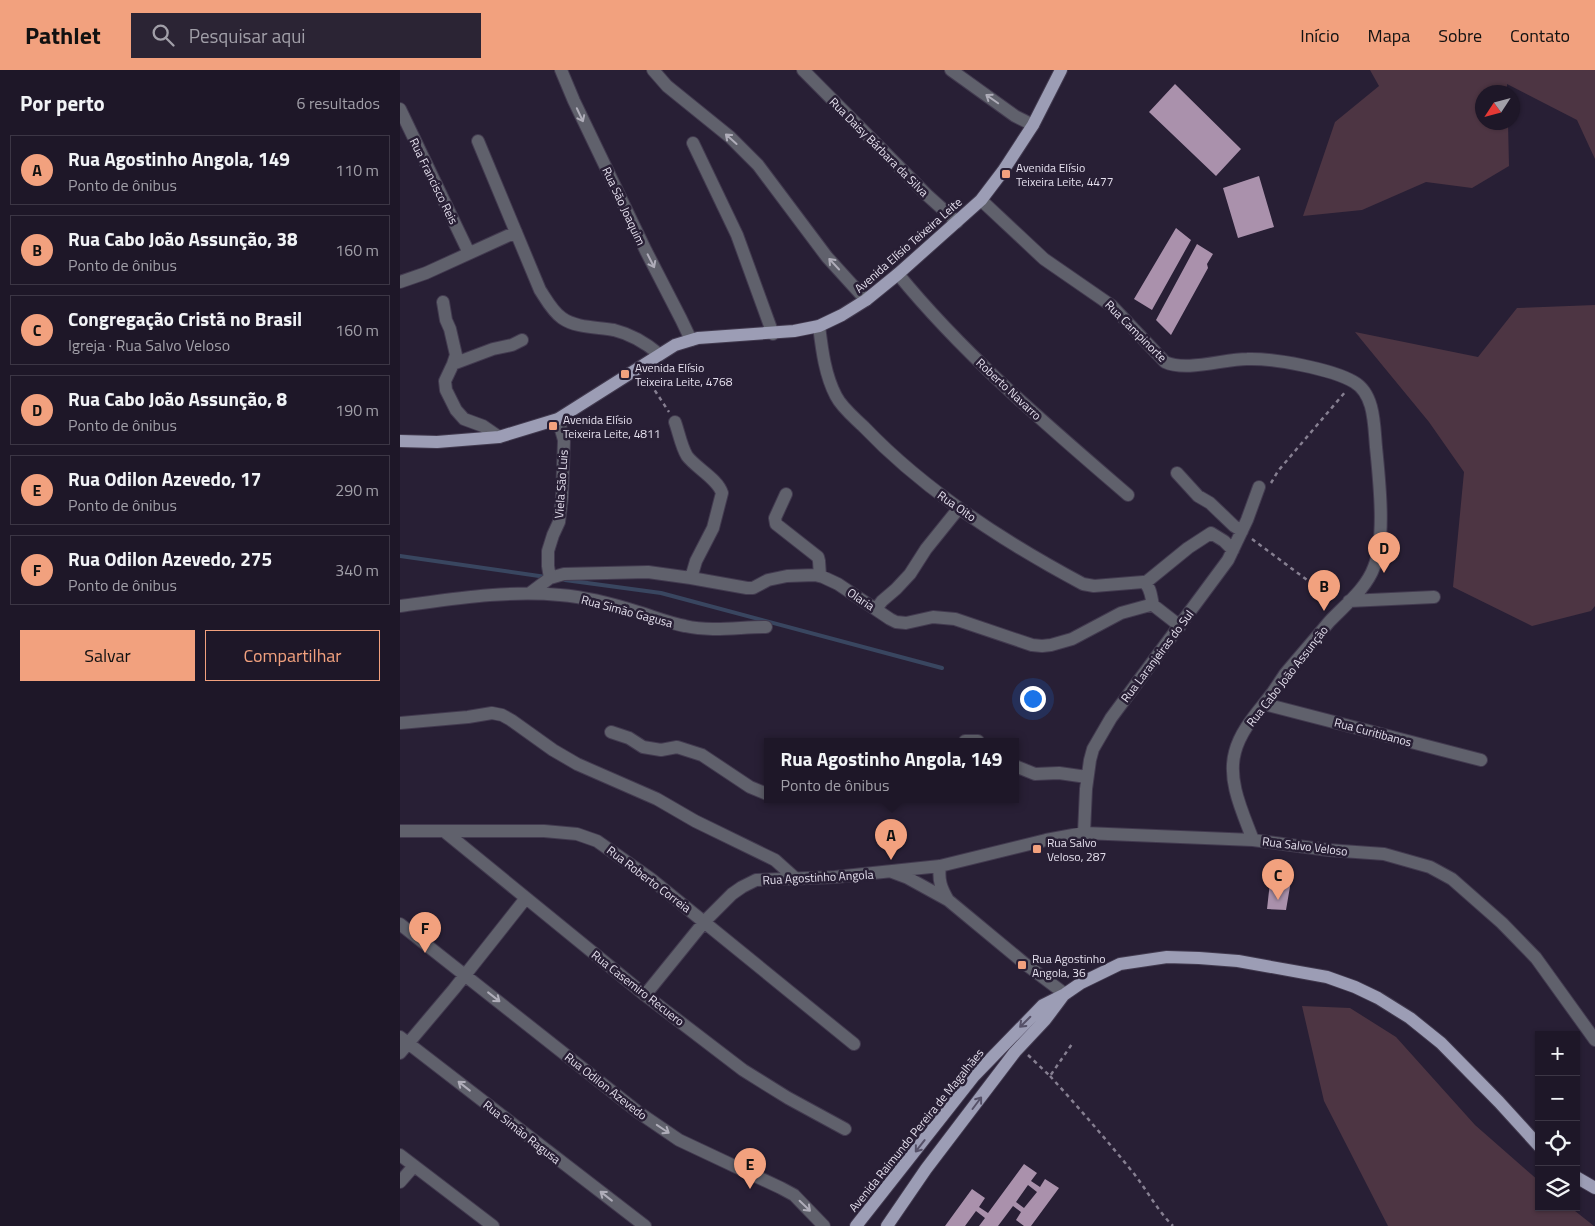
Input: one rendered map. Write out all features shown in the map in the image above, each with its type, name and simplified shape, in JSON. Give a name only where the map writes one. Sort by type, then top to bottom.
[{"type":"main road","name":"Avenida Elísio Teixeira Leite","points":[[400,441],[437,442],[499,437],[558,419],[675,345],[691,340],[773,334],[819,326],[842,315],[866,300],[898,274],[982,200],[1033,125],[1061,70]]},
{"type":"main road","name":"Avenida Raimundo Pereira de Magalhães","points":[[856,1226],[974,1076],[1043,1005],[1081,983],[1120,964],[1167,957],[1238,961],[1327,978],[1356,987],[1378,998],[1410,1018],[1441,1043],[1535,1142]]},
{"type":"main road","name":"Avenida Raimundo Pereira de Magalhães","points":[[887,1226],[926,1169],[1020,1047],[1045,1020],[1064,994]]},
{"type":"main road","points":[[1580,1179],[1595,1188]]},
{"type":"street","name":"Rua São Joaquim","points":[[561,70],[578,110],[691,340]]},
{"type":"street","points":[[653,70],[667,86],[730,137],[758,165],[823,251],[866,300]]},
{"type":"street","name":"Rua Daisy Bárbara da Silva","points":[[803,70],[927,195],[957,222]]},
{"type":"street","points":[[951,70],[1015,116],[1033,125]]},
{"type":"street","name":"Rua Francisco Reis","points":[[400,109],[469,253]]},
{"type":"street","points":[[478,140],[540,290],[560,316],[576,324],[618,331],[650,347],[659,354]]},
{"type":"street","points":[[693,143],[737,236],[773,334]]},
{"type":"street","name":"Rua Campinorte","points":[[982,200],[1044,259],[1112,306],[1165,362],[1172,365],[1187,366],[1248,359],[1266,360],[1320,370],[1353,382]]},
{"type":"street","points":[[400,282],[516,232]]},
{"type":"street","name":"Roberto Navarro","points":[[898,274],[938,319],[1012,393],[1128,494]]},
{"type":"street","points":[[443,302],[456,355],[445,385],[456,410],[464,419],[483,426],[499,437]]},
{"type":"street","name":"Rua Oito","points":[[819,326],[826,366],[833,389],[840,402],[876,440],[910,471],[959,508],[1017,546],[1083,584],[1094,586],[1145,583]]},
{"type":"street","points":[[453,364],[522,340]]},
{"type":"street","name":"Rua Cabo João Assunção","points":[[1253,840],[1237,796],[1232,766],[1239,740],[1247,725],[1284,676],[1366,582],[1374,567],[1380,530],[1380,493],[1374,416],[1363,391],[1353,382]]},
{"type":"street","name":"Viela São Luis","points":[[550,578],[548,551],[559,522],[562,497],[564,440],[558,419]]},
{"type":"street","points":[[676,422],[687,455],[701,471],[717,484],[722,493],[712,528],[696,561],[691,578]]},
{"type":"street","points":[[1177,472],[1198,496],[1210,503],[1234,526],[1242,531]]},
{"type":"street","name":"Rua Laranjeiras do Sul","points":[[1084,833],[1087,777],[1093,749],[1111,718],[1228,560],[1242,531],[1259,487]]},
{"type":"street","points":[[786,494],[776,518],[776,524],[818,557],[820,576]]},
{"type":"street","points":[[876,609],[910,574],[926,549],[959,508]]},
{"type":"street","points":[[1180,626],[1153,605],[1148,586],[1145,583],[1211,532],[1224,540],[1233,550]]},
{"type":"street","name":"Olaria","points":[[530,593],[550,578],[564,574],[648,572],[747,588],[753,588],[779,577],[820,576],[838,584],[896,622],[906,623],[933,617],[955,619],[1032,645],[1042,646],[1072,639],[1121,612],[1153,605]]},
{"type":"street","name":"Rua Simão Gagusa","points":[[400,606],[472,596],[530,593],[561,595],[604,603],[686,627],[766,627]]},
{"type":"street","points":[[1346,604],[1434,597]]},
{"type":"street","name":"Rua Curitibanos","points":[[1264,704],[1481,760]]},
{"type":"street","points":[[400,722],[492,713],[506,717],[553,750],[577,764],[657,799],[695,821],[775,860],[795,878]]},
{"type":"street","points":[[611,732],[629,738],[643,747],[661,750],[677,747],[702,755],[750,788],[764,793]]},
{"type":"street","points":[[1019,768],[1035,774],[1058,773],[1087,777]]},
{"type":"street","name":"Rua Roberto Correia","points":[[400,831],[544,830],[577,834],[598,842],[705,921],[854,1044]]},
{"type":"street","name":"Rua Casemiro Recuero","points":[[444,831],[645,995],[743,1070],[788,1098],[845,1129]]},
{"type":"street","name":"Rua Salvo Veloso","points":[[940,866],[1046,840],[1084,833],[1253,840],[1328,850],[1384,854],[1430,867],[1470,894],[1536,958],[1595,1040]]},
{"type":"street","name":"Rua Agostinho Angola","points":[[645,995],[705,921],[732,894],[756,880],[835,877],[940,866],[939,878],[948,900]]},
{"type":"street","name":"Rua Agostinho Angola","points":[[891,872],[908,878],[948,900],[1064,994]]},
{"type":"street","points":[[403,1044],[465,975],[526,898]]},
{"type":"street","name":"Rua Odilon Azevedo","points":[[400,924],[638,1112],[679,1140],[794,1195],[824,1226]]},
{"type":"street","name":"Rua Simão Ragusa","points":[[403,1044],[645,1226]]},
{"type":"street","points":[[400,1155],[493,1226]]},
{"type":"street","points":[[400,1182],[414,1166]]},
{"type":"path","points":[[640,368],[676,422]]},
{"type":"path","points":[[1259,487],[1268,488],[1278,471],[1353,382]]},
{"type":"path","points":[[1242,531],[1346,604]]},
{"type":"path","points":[[1050,1076],[1072,1044]]},
{"type":"path","points":[[1020,1047],[1050,1076],[1091,1121],[1133,1172],[1162,1215],[1173,1226]]},
{"type":"shaded area","points":[[1370,70],[1595,70],[1595,159],[1577,120],[1520,91],[1520,85],[1475,85],[1475,130],[1508,130],[1509,166],[1472,188],[1426,182],[1362,210],[1303,216],[1335,122],[1379,86]]},
{"type":"shaded area","points":[[1595,305],[1595,606],[1591,611],[1532,626],[1453,587],[1464,472],[1429,422],[1355,332],[1478,357],[1517,308]]},
{"type":"shaded area","points":[[1302,1006],[1350,1008],[1396,1037],[1475,1125],[1535,1178],[1535,1211],[1575,1211],[1594,1226],[1388,1226],[1324,1101]]},
{"type":"building","points":[[1175,84],[1241,149],[1216,176],[1149,112]]},
{"type":"building","points":[[1259,176],[1274,227],[1238,238],[1223,188]]},
{"type":"building","points":[[1176,228],[1191,240],[1152,310],[1134,299]]},
{"type":"building","points":[[1197,244],[1213,254],[1207,264],[1208,268],[1171,335],[1156,320]]},
{"type":"building","points":[[1271,873],[1292,875],[1286,910],[1267,909]]},
{"type":"building","points":[[1024,1164],[1037,1173],[1031,1181],[1040,1187],[1045,1179],[1059,1188],[1031,1226],[1024,1226],[1016,1220],[1021,1212],[1013,1206],[998,1226],[979,1226],[985,1218],[976,1211],[965,1226],[945,1226],[972,1189],[985,1198],[979,1207],[988,1213]],"holes":[[[1028,1185],[1037,1192],[1024,1208],[1016,1202]]]},
{"type":"waterway","points":[[400,556],[546,577]]},
{"type":"waterway","points":[[565,580],[661,593],[942,668]]},
{"type":"place","name":"Avenida Elísio Teixeira Leite, 4477","points":[[1006,174]]},
{"type":"place","name":"Avenida Elísio Teixeira Leite, 4768","points":[[625,374]]},
{"type":"place","name":"Avenida Elísio Teixeira Leite, 4811","points":[[553,426]]},
{"type":"place","name":"Rua Cabo João Assunção, 8","points":[[1384,573]]},
{"type":"place","name":"Rua Cabo João Assunção, 38","points":[[1324,611]]},
{"type":"place","name":"Rua Salvo Veloso, 287","points":[[1037,849]]},
{"type":"place","name":"Rua Agostinho Angola, 149","points":[[891,860]]},
{"type":"place","name":"Congregação Cristã no Brasil","points":[[1278,900]]},
{"type":"place","name":"Rua Odilon Azevedo, 275","points":[[425,953]]},
{"type":"place","name":"Rua Agostinho Angola, 36","points":[[1022,965]]},
{"type":"place","name":"Rua Odilon Azevedo, 17","points":[[750,1189]]}]
